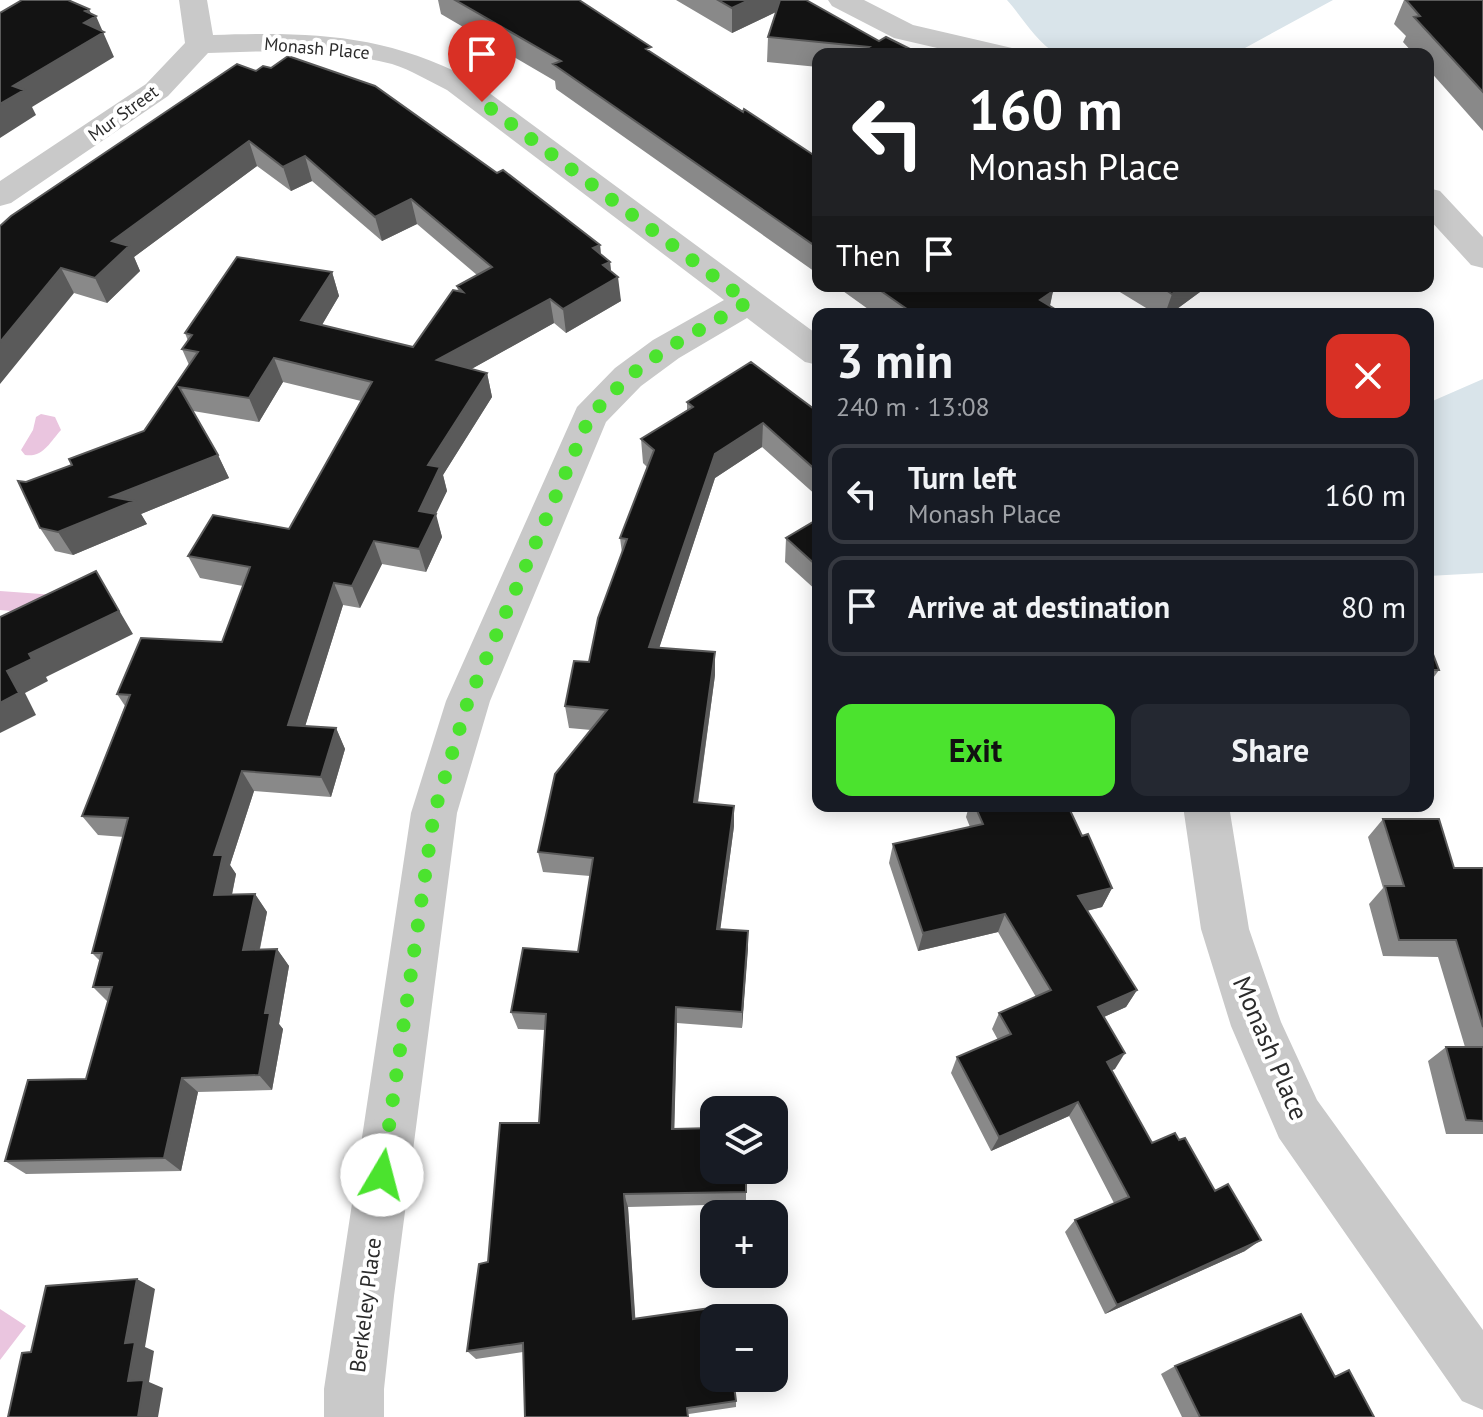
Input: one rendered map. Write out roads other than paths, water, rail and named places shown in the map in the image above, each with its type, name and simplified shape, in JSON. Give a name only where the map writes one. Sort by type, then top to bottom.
[{"type":"street","points":[[193,0],[200,44]]},
{"type":"street","points":[[842,0],[904,32],[975,48]]},
{"type":"street","name":"Monash Place","points":[[200,44],[282,42],[354,47],[405,59],[432,71],[458,84],[812,349]]},
{"type":"street","name":"Mur Street","points":[[0,196],[157,90],[200,44]]},
{"type":"street","points":[[1434,204],[1483,257]]},
{"type":"street","name":"Berkeley Place","points":[[354,1417],[354,1389],[365,1296],[434,813],[468,701],[590,416],[628,377],[666,349],[748,302]]},
{"type":"street","name":"Monash Place","points":[[1207,812],[1225,929],[1257,1026],[1298,1119],[1483,1380]]}]
